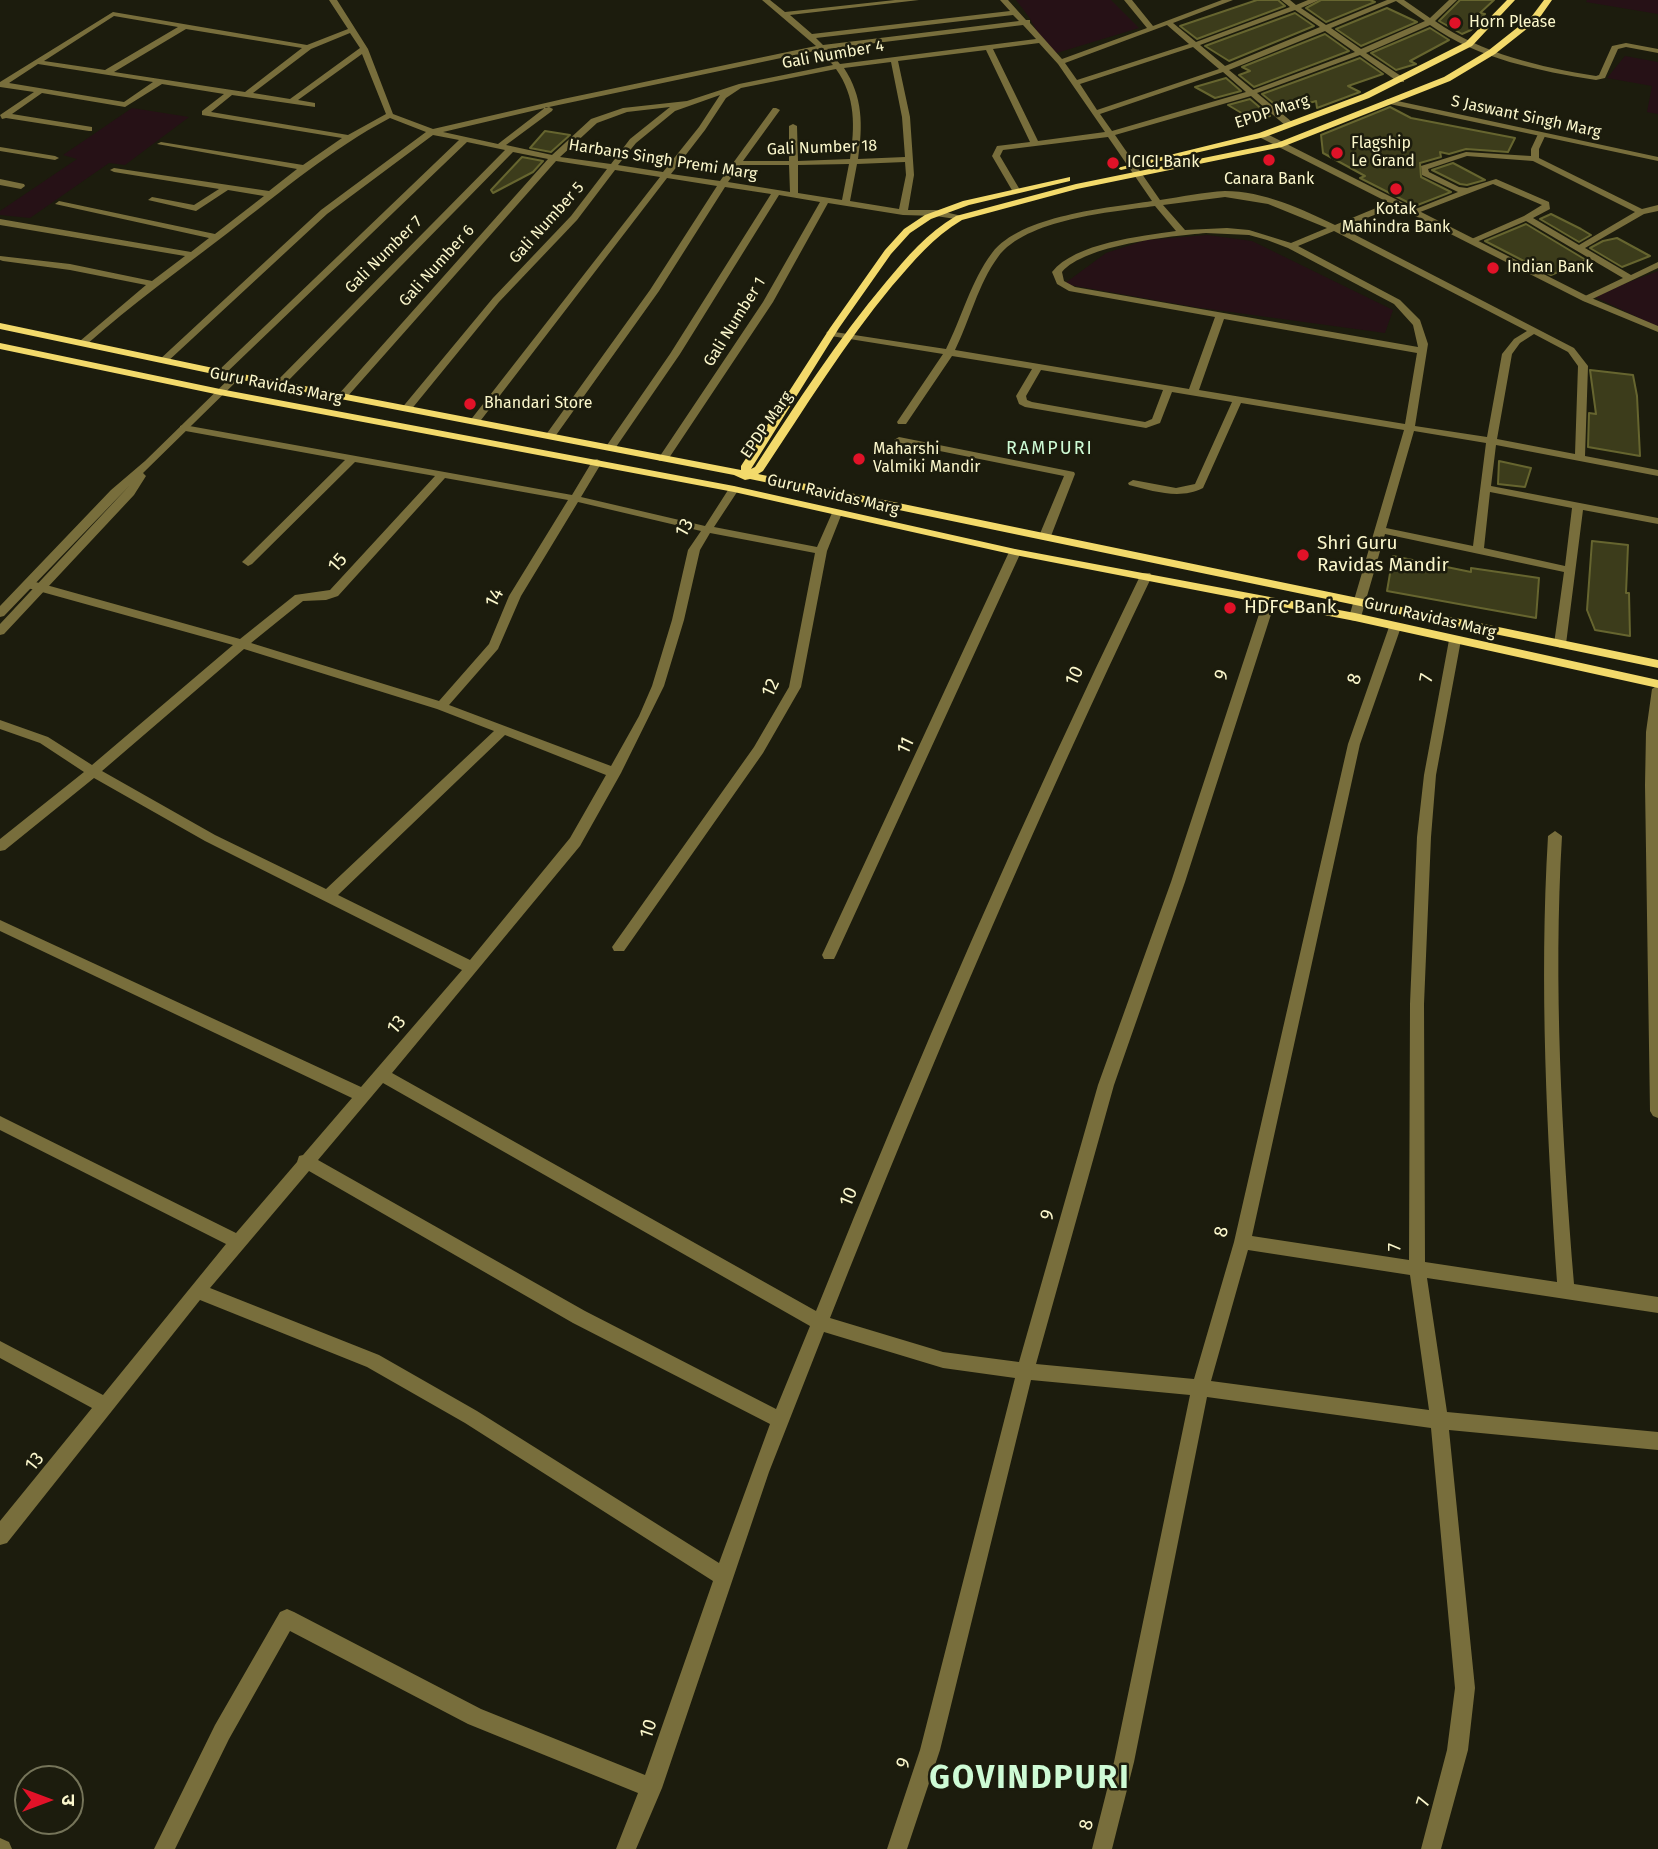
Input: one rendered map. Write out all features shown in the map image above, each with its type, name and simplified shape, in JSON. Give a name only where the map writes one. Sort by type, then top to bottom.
[{"type":"main road","name":"EPDP Marg","points":[[1511,0],[1469,44],[1401,80],[1262,135],[1136,170],[1063,190],[959,218],[928,237],[848,336],[759,469],[746,475],[746,466],[831,333],[896,242],[914,226],[936,213],[1016,190],[1136,170],[1279,145],[1447,79],[1492,52],[1535,18],[1548,0]]},
{"type":"main road","name":"Guru Ravidas Marg","points":[[0,326],[237,376],[663,458],[1658,664]]},
{"type":"main road","name":"Guru Ravidas Marg","points":[[0,345],[220,392],[734,489],[1015,552],[1355,617],[1658,686]]},
{"type":"main road","points":[[734,489],[746,475]]},
{"type":"street","points":[[83,343],[119,309],[304,168],[348,137],[390,115],[363,49],[333,0]]},
{"type":"street","points":[[766,0],[774,0]]},
{"type":"street","points":[[766,0],[784,13],[820,48],[847,79],[854,92],[857,108],[854,161],[846,201]]},
{"type":"street","points":[[784,13],[915,0]]},
{"type":"street","points":[[1004,0],[1061,62],[1158,204],[1181,231]]},
{"type":"street","points":[[1128,0],[1152,29]]},
{"type":"street","points":[[1061,62],[1168,23],[1197,8],[1229,0]]},
{"type":"street","points":[[1284,0],[1401,80]]},
{"type":"street","points":[[1075,83],[1193,45],[1315,0]]},
{"type":"street","points":[[1094,113],[1222,70],[1394,0]]},
{"type":"street","points":[[1399,0],[1430,22],[1469,44],[1539,69],[1592,78],[1602,76],[1615,48],[1620,46],[1658,51]]},
{"type":"street","points":[[1016,190],[996,153],[1000,148],[1110,134],[1251,93],[1361,52],[1430,22],[1453,0]]},
{"type":"street","points":[[809,37],[1017,12]]},
{"type":"street","points":[[1,85],[113,14],[308,47]]},
{"type":"street","points":[[163,361],[324,212],[432,132],[563,101],[820,48],[1027,22]]},
{"type":"street","points":[[1168,23],[1289,124]]},
{"type":"street","points":[[108,72],[185,26]]},
{"type":"street","points":[[248,94],[308,47],[351,30]]},
{"type":"street","name":"Gali Number 4","points":[[731,89],[836,66],[1043,40]]},
{"type":"street","points":[[988,46],[1035,143]]},
{"type":"street","points":[[292,101],[363,49]]},
{"type":"street","points":[[894,58],[906,117],[910,176],[903,212]]},
{"type":"street","points":[[38,62],[312,105]]},
{"type":"street","points":[[1,85],[125,105],[162,80]]},
{"type":"street","points":[[474,422],[731,89]]},
{"type":"street","name":"Gali Number 5","points":[[406,409],[496,300],[574,219],[633,141],[661,116],[685,103],[731,89]]},
{"type":"street","points":[[3,116],[41,90]]},
{"type":"street","points":[[232,91],[205,113],[348,137]]},
{"type":"street","points":[[500,146],[563,101]]},
{"type":"street","name":"S Jaswant Singh Marg","points":[[1388,101],[1658,159]]},
{"type":"street","name":"Gali Number 6","points":[[343,395],[554,158],[594,121],[626,110],[685,103]]},
{"type":"street","points":[[550,436],[654,291],[723,183],[776,110]]},
{"type":"street","name":"Harbans Singh Premi Marg","points":[[390,115],[432,132],[554,158],[667,172],[903,212],[936,213],[959,218]]},
{"type":"street","points":[[3,116],[89,129]]},
{"type":"street","points":[[793,126],[794,194]]},
{"type":"street","points":[[1535,159],[1535,149],[1542,134]]},
{"type":"street","points":[[1262,135],[1586,299],[1658,329]]},
{"type":"street","points":[[222,372],[465,139]]},
{"type":"street","points":[[161,144],[304,168]]},
{"type":"street","name":"Gali Number 7","points":[[279,384],[512,148]]},
{"type":"street","points":[[1,150],[55,158]]},
{"type":"street","points":[[1466,190],[1457,189],[1425,173],[1424,168],[1466,154],[1535,159],[1641,212]]},
{"type":"street","name":"Gali Number 18","points":[[737,163],[795,164],[909,159]]},
{"type":"street","points":[[114,170],[270,194]]},
{"type":"street","points":[[0,182],[21,186]]},
{"type":"street","points":[[1412,212],[1466,190],[1497,182],[1546,204],[1547,207],[1527,219],[1471,241]]},
{"type":"street","points":[[152,200],[196,208],[227,187]]},
{"type":"street","points":[[610,448],[675,355],[777,192]]},
{"type":"street","points":[[902,422],[949,352],[990,263],[1005,243],[1017,234],[1055,222],[1225,194],[1256,196],[1334,229],[1570,350],[1583,366],[1580,458]]},
{"type":"street","name":"Gali Number 1","points":[[663,458],[768,302],[826,199]]},
{"type":"street","points":[[1292,246],[1396,203]]},
{"type":"street","points":[[59,204],[216,237]]},
{"type":"street","points":[[1578,249],[1641,212],[1658,208]]},
{"type":"street","points":[[1527,219],[1630,278]]},
{"type":"street","points":[[0,222],[193,255]]},
{"type":"street","points":[[1355,617],[1410,427],[1422,351],[1422,333],[1412,313],[1292,246],[1277,239],[1247,233],[1181,231],[1073,257],[1057,272],[1060,282],[1087,292],[1422,351]]},
{"type":"street","points":[[2,258],[70,267],[153,284]]},
{"type":"street","points":[[1586,299],[1658,265]]},
{"type":"street","points":[[1194,392],[1221,315]]},
{"type":"street","points":[[1478,550],[1492,441],[1507,354],[1517,341],[1535,330]]},
{"type":"street","points":[[831,333],[1410,427],[1658,473]]},
{"type":"street","points":[[1038,367],[1021,396],[1023,402],[1133,422],[1154,423],[1168,388]]},
{"type":"street","points":[[0,613],[115,492],[149,463],[237,376]]},
{"type":"street","points":[[1133,482],[1184,491],[1194,490],[1199,485],[1238,399]]},
{"type":"street","points":[[184,428],[573,498],[705,529],[821,551]]},
{"type":"street","points":[[899,440],[1070,474],[1045,536]]},
{"type":"street","points":[[248,562],[354,457]]},
{"type":"street","name":"14","points":[[441,706],[494,646],[506,613],[597,462]]},
{"type":"street","points":[[0,631],[130,493],[149,463]]},
{"type":"street","name":"15","points":[[0,846],[93,772],[299,598],[307,594],[327,596],[334,593],[443,474]]},
{"type":"street","points":[[1486,488],[1658,521]]},
{"type":"street","name":"13","points":[[0,1536],[197,1291],[472,968],[575,842],[615,773],[658,686],[678,620],[694,550],[705,529],[734,489]]},
{"type":"street","points":[[1560,644],[1578,506]]},
{"type":"street","name":"12","points":[[619,947],[760,750],[795,687],[821,551],[837,513]]},
{"type":"street","points":[[1382,530],[1569,570]]},
{"type":"street","name":"11","points":[[829,955],[1015,552]]},
{"type":"street","name":"10","points":[[626,1849],[652,1788],[722,1576],[780,1420],[937,1034],[1040,799],[1146,576]]},
{"type":"street","points":[[28,584],[242,644],[441,706],[615,773]]},
{"type":"street","name":"9","points":[[897,1849],[930,1750],[1025,1371],[1106,1085],[1178,882],[1269,601]]},
{"type":"street","name":"8","points":[[1102,1849],[1124,1762],[1200,1388],[1242,1242],[1354,744],[1395,627]]},
{"type":"street","name":"7","points":[[1431,1849],[1455,1773],[1463,1731],[1465,1688],[1439,1420],[1417,1269],[1417,1003],[1424,837],[1430,775],[1455,640]]},
{"type":"street","points":[[1658,686],[1652,732],[1651,785],[1658,1111]]},
{"type":"street","points":[[0,724],[44,740],[93,772],[210,838],[472,968]]},
{"type":"street","points":[[328,896],[504,729]]},
{"type":"street","points":[[1555,836],[1549,911],[1551,1075],[1566,1290]]},
{"type":"street","points":[[0,925],[362,1095]]},
{"type":"street","points":[[380,1074],[821,1323],[943,1360],[1200,1388],[1439,1420],[1658,1441]]},
{"type":"street","points":[[0,1123],[238,1242]]},
{"type":"street","points":[[305,1161],[579,1317],[780,1420]]},
{"type":"street","points":[[1242,1242],[1658,1305]]},
{"type":"street","points":[[197,1291],[373,1361],[471,1417],[722,1576]]},
{"type":"street","points":[[0,1349],[106,1406]]},
{"type":"street","points":[[164,1849],[221,1730],[250,1677],[288,1619],[475,1717],[652,1788]]},
{"type":"shaded area","points":[[1016,0],[1111,0],[1139,28],[1050,55],[1029,17]]},
{"type":"shaded area","points":[[1658,0],[1658,14],[1586,2]]},
{"type":"shaded area","points":[[1625,56],[1658,62],[1658,114],[1647,112],[1652,86],[1607,78]]},
{"type":"shaded area","points":[[132,108],[189,117],[125,165],[109,163],[30,218],[0,215],[0,211],[77,159],[63,155]]},
{"type":"shaded area","points":[[1207,235],[1252,241],[1393,310],[1385,333],[1194,307],[1064,284],[1106,253],[1146,240]]},
{"type":"shaded area","points":[[1658,271],[1658,327],[1593,296]]},
{"type":"building","points":[[1257,0],[1278,0],[1285,6],[1197,39],[1180,26]]},
{"type":"building","points":[[1321,0],[1375,2],[1326,22],[1306,8]]},
{"type":"building","points":[[1460,0],[1494,0],[1480,13],[1485,14],[1471,30],[1462,34],[1439,21]]},
{"type":"building","points":[[1387,8],[1417,22],[1361,46],[1336,29]]},
{"type":"building","points":[[1295,13],[1314,26],[1229,61],[1205,46]]},
{"type":"building","points":[[1430,28],[1449,40],[1410,61],[1416,64],[1396,70],[1371,53]]},
{"type":"building","points":[[1325,34],[1349,51],[1254,87],[1239,75],[1250,71],[1242,67]]},
{"type":"building","points":[[1360,58],[1383,74],[1348,86],[1360,92],[1317,108],[1316,101],[1283,111],[1262,94]]},
{"type":"building","points":[[1226,78],[1241,91],[1215,98],[1195,87]]},
{"type":"building","points":[[1250,99],[1270,116],[1255,121],[1228,105]]},
{"type":"building","points":[[1390,107],[1411,118],[1515,138],[1508,152],[1466,149],[1449,154],[1440,152],[1441,157],[1420,163],[1421,177],[1451,192],[1415,206],[1360,178],[1365,176],[1323,153],[1321,135]]},
{"type":"building","points":[[545,131],[570,135],[551,152],[530,148]]},
{"type":"building","points":[[522,157],[543,161],[533,172],[493,193],[491,190]]},
{"type":"building","points":[[1453,163],[1485,180],[1460,184],[1432,170]]},
{"type":"building","points":[[1551,214],[1591,235],[1579,242],[1540,219]]},
{"type":"building","points":[[1526,224],[1586,260],[1551,275],[1485,241]]},
{"type":"building","points":[[1617,238],[1650,256],[1622,267],[1590,248]]},
{"type":"building","points":[[1590,370],[1633,375],[1637,396],[1640,456],[1588,447],[1589,413],[1596,414]]},
{"type":"building","points":[[1499,461],[1531,468],[1525,487],[1498,484]]},
{"type":"building","points":[[1592,541],[1628,545],[1626,593],[1629,593],[1630,636],[1595,630],[1587,610]]},
{"type":"building","points":[[1393,556],[1471,572],[1471,568],[1539,578],[1536,618],[1387,591]]},
{"type":"place","name":"Horn Please","points":[[1455,23]]},
{"type":"place","name":"Flagship Le Grand","points":[[1337,153]]},
{"type":"place","name":"Canara Bank","points":[[1269,160]]},
{"type":"place","name":"ICICI Bank","points":[[1113,163]]},
{"type":"place","name":"Kotak Mahindra Bank","points":[[1396,189]]},
{"type":"place","name":"Indian Bank","points":[[1493,268]]},
{"type":"place","name":"Bhandari Store","points":[[470,404]]},
{"type":"place","name":"Maharshi Valmiki Mandir","points":[[859,459]]},
{"type":"place","name":"Shri Guru Ravidas Mandir","points":[[1303,555]]},
{"type":"place","name":"HDFC Bank","points":[[1230,608]]},
{"type":"district","name":"RAMPURI","points":[[1050,449]]},
{"type":"district","name":"GOVINDPURI","points":[[1030,1779]]}]
